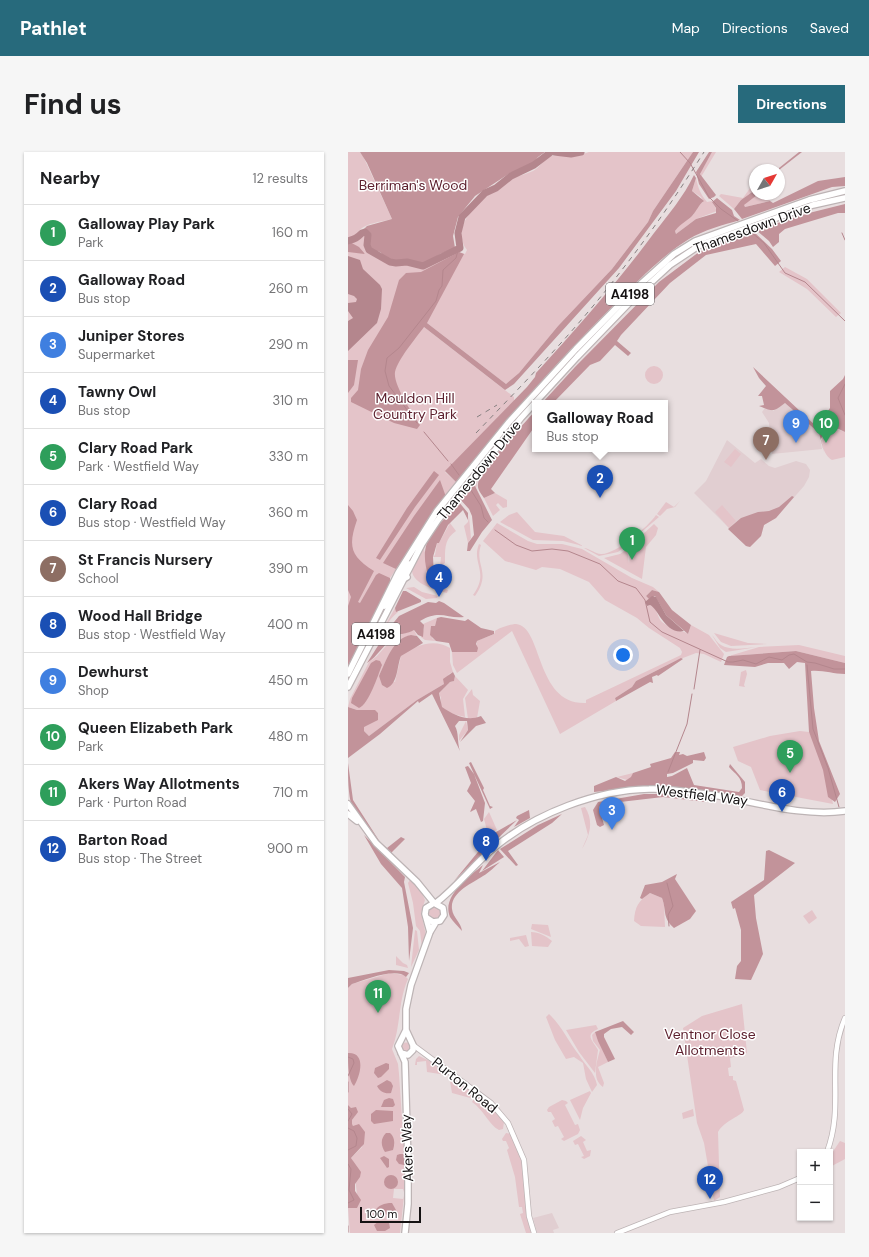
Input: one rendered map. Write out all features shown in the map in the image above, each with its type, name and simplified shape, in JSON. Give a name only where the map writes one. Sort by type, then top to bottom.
[{"type":"main road","name":"Thamesdown Drive","points":[[348,687],[420,536],[509,422],[580,344],[634,289],[677,252],[695,240],[809,200],[845,191]]},
{"type":"main road","name":"Thamesdown Drive","points":[[537,400],[643,289],[681,256],[700,245],[724,235],[813,205],[845,198]]},
{"type":"main road","name":"Thamesdown Drive","points":[[468,476],[532,406]]},
{"type":"main road","name":"Thamesdown Drive","points":[[401,577],[450,499]]},
{"type":"main road","name":"A4198","points":[[348,674],[381,609],[388,601],[401,577]]},
{"type":"main road","name":"Westfield Way","points":[[435,903],[447,896],[476,864],[511,834],[537,819],[574,804],[599,797],[641,789],[659,789],[715,796],[809,811],[845,811]]},
{"type":"main road","points":[[348,804],[360,823],[386,854],[417,882],[435,903],[444,909],[443,917],[436,922],[430,932],[409,994],[406,1030],[398,1048],[401,1053],[410,1053],[412,1043],[406,1030]]},
{"type":"main road","points":[[348,814],[360,823]]},
{"type":"main road","points":[[425,893],[428,906],[425,913],[430,932]]},
{"type":"main road","name":"Westfield Way","points":[[444,909],[447,896]]},
{"type":"main road","points":[[428,906],[435,903]]},
{"type":"main road","points":[[427,918],[436,922]]},
{"type":"main road","points":[[401,1042],[405,1040],[412,1043]]},
{"type":"main road","name":"Akers Way","points":[[401,1053],[405,1062],[409,1177],[405,1233]]},
{"type":"main road","name":"Akers Way","points":[[405,1062],[410,1053]]},
{"type":"street","points":[[841,1075],[839,1046],[845,1018]]},
{"type":"street","name":"Purton Road","points":[[412,1043],[491,1103],[508,1123],[524,1160],[529,1216],[534,1233]]},
{"type":"street","name":"Purton Road","points":[[410,1053],[424,1053]]},
{"type":"street","points":[[828,1149],[839,1128]]},
{"type":"street","points":[[617,1233],[670,1212],[724,1202],[786,1184],[797,1179]]},
{"type":"shaded area","points":[[348,256],[360,260],[363,269],[380,285],[382,289],[381,309],[377,323],[348,351],[348,321],[353,318],[348,311],[348,303],[356,302],[357,299],[348,294]]},
{"type":"shaded area","points":[[785,403],[819,433],[822,449],[772,454],[769,423],[762,412],[765,408],[773,411]]},
{"type":"shaded area","points":[[727,440],[755,463],[761,459],[769,466],[775,468],[796,461],[806,464],[810,470],[809,477],[804,486],[776,518],[764,525],[761,536],[748,547],[694,493],[706,481]]},
{"type":"shaded area","points":[[652,596],[656,597],[666,615],[684,631],[672,629],[663,621],[653,607],[650,605],[647,606],[645,602]]},
{"type":"shaded area","points":[[552,1213],[559,1228],[553,1230],[554,1233],[537,1233],[533,1218]]},
{"type":"green space","name":"Mouldon Hill Country Park","points":[[348,152],[360,152],[363,156],[392,219],[368,225],[358,233],[366,233],[365,244],[389,263],[408,264],[418,267],[426,266],[436,259],[459,252],[465,254],[467,250],[462,240],[462,229],[466,219],[473,209],[492,191],[502,184],[533,171],[550,156],[578,156],[589,152],[693,152],[653,211],[648,222],[612,269],[558,326],[519,373],[506,384],[427,323],[424,327],[514,397],[514,401],[445,472],[456,482],[390,578],[390,585],[348,669]]},
{"type":"green space","name":"Berriman's Wood","points":[[360,152],[545,152],[538,157],[531,166],[510,173],[475,196],[458,217],[453,236],[455,248],[440,254],[423,265],[404,262],[390,262],[380,252],[372,250],[367,245],[369,234],[364,229],[367,226],[392,219],[367,163]]},
{"type":"green space","points":[[693,152],[699,152],[676,191],[619,268],[514,384],[505,390],[424,327],[403,355],[395,372],[395,378],[400,392],[420,425],[417,429],[394,423],[351,402],[351,398],[358,390],[361,369],[368,350],[388,317],[399,280],[406,273],[421,272],[459,252],[464,254],[427,323],[506,384],[519,373],[558,326],[612,269],[648,222],[653,211]]},
{"type":"green space","points":[[709,152],[712,152],[700,174],[716,195],[709,199],[699,184],[696,172]]},
{"type":"green space","points":[[712,152],[716,152],[701,177],[700,173]]},
{"type":"green space","points":[[799,152],[802,152],[785,165],[784,164]]},
{"type":"green space","points":[[694,175],[696,178],[692,191],[704,201],[700,204],[692,216],[677,228],[675,231],[676,234],[696,219],[716,213],[716,208],[712,202],[717,198],[732,210],[734,216],[740,220],[707,230],[689,239],[678,246],[648,271],[591,328],[551,371],[456,482],[445,471],[527,387],[535,377],[536,373],[612,287],[676,205]]},
{"type":"green space","points":[[845,177],[845,186],[832,187],[742,219],[734,209],[741,200],[749,194],[749,200],[750,200],[744,205],[745,207],[770,201],[773,203],[779,200],[785,200],[785,197],[818,181]]},
{"type":"green space","points":[[696,178],[703,197],[707,202],[712,201],[717,211],[696,219],[676,234],[675,231],[682,222],[693,215],[699,204],[703,202],[701,197],[692,191]]},
{"type":"green space","points":[[749,190],[749,194],[741,200],[734,209],[719,196],[721,194],[743,198]]},
{"type":"green space","points":[[845,195],[816,202],[715,236],[695,245],[679,255],[646,283],[575,355],[534,400],[560,370],[637,290],[679,253],[703,239],[811,202]]},
{"type":"green space","points":[[749,200],[770,201],[745,207],[743,205]]},
{"type":"green space","points":[[845,200],[814,208],[719,240],[689,255],[666,273],[688,254],[717,240],[806,209]]},
{"type":"green space","points":[[845,204],[845,213],[838,213],[785,229],[779,234],[779,242],[773,247],[769,241],[756,230],[809,213]]},
{"type":"green space","points":[[753,231],[772,249],[781,261],[775,266],[756,244],[706,255],[670,283],[621,335],[617,341],[631,353],[628,356],[615,345],[600,361],[590,365],[556,400],[545,400],[575,367],[659,282],[699,252]]},
{"type":"green space","points":[[348,241],[359,247],[365,254],[348,252]]},
{"type":"green space","points":[[785,267],[807,279],[841,313],[836,317],[807,289],[779,272]]},
{"type":"green space","points":[[662,276],[540,400],[632,303]]},
{"type":"green space","points":[[348,360],[358,360],[354,385],[348,393]]},
{"type":"green space","points":[[654,366],[660,369],[663,375],[660,381],[654,384],[648,381],[645,375],[648,369]]},
{"type":"green space","points":[[753,367],[817,427],[830,408],[830,391],[843,379],[845,375],[845,432],[832,426],[826,429],[821,439],[824,452],[819,433],[785,403],[773,410],[759,406],[764,405],[762,396],[758,396],[766,386],[759,378]]},
{"type":"green space","points":[[532,402],[532,404],[468,476]]},
{"type":"green space","points":[[532,410],[492,457],[478,479],[476,489],[472,480]]},
{"type":"green space","points":[[532,414],[532,430],[491,489],[495,493],[484,498],[478,488],[481,477],[486,468]]},
{"type":"green space","points":[[829,426],[845,432],[845,457],[832,460],[825,453],[822,438]]},
{"type":"green space","points":[[735,449],[741,454],[731,467],[724,462]]},
{"type":"green space","points":[[434,471],[439,475],[415,507],[380,560],[376,558],[407,508]]},
{"type":"green space","points":[[440,480],[446,497],[396,569],[383,563],[414,516]]},
{"type":"green space","points":[[473,482],[492,520],[482,532],[470,551],[467,551],[468,543],[474,535],[472,516],[469,509],[459,498]]},
{"type":"green space","points":[[495,493],[507,500],[507,507],[503,508],[498,503],[496,505],[500,510],[493,516],[484,498]]},
{"type":"green space","points":[[792,496],[794,497],[776,518],[764,525],[761,536],[750,547],[746,546],[728,529],[741,518],[779,507]]},
{"type":"green space","points":[[458,501],[468,513],[468,520],[463,510],[448,525],[439,543],[437,543],[433,557],[434,576],[432,579],[429,578],[425,557],[428,540],[438,525],[454,510]]},
{"type":"green space","points":[[680,501],[675,507],[667,509],[660,516],[657,514],[666,502],[674,507]]},
{"type":"green space","points":[[453,503],[456,507],[438,525],[424,549],[432,579],[435,576],[441,588],[448,590],[447,593],[426,586],[416,580],[412,571],[424,544]]},
{"type":"green space","points":[[348,505],[353,511],[357,520],[352,537],[353,550],[366,566],[374,571],[358,602],[360,603],[376,575],[379,573],[390,578],[390,585],[348,669],[348,606],[351,597],[348,590]]},
{"type":"green space","points":[[722,505],[736,521],[729,528],[715,512]]},
{"type":"green space","points":[[517,512],[535,532],[564,536],[583,546],[563,541],[533,540],[500,522],[509,515]]},
{"type":"green space","points":[[656,515],[659,517],[618,552],[599,556],[584,548],[601,554],[615,550],[631,539]]},
{"type":"green space","points":[[469,516],[471,538],[468,543],[464,526],[468,522]]},
{"type":"green space","points":[[450,523],[456,531],[447,541],[445,549],[445,563],[440,567],[441,557],[433,557],[435,555],[437,543],[439,543]]},
{"type":"green space","points":[[497,523],[528,541],[537,544],[562,544],[582,549],[632,578],[653,587],[659,592],[652,590],[646,596],[649,599],[645,602],[647,606],[653,606],[660,620],[669,626],[688,634],[691,625],[709,635],[724,654],[721,662],[704,654],[696,653],[675,661],[636,681],[632,687],[615,698],[616,701],[560,734],[512,631],[457,673],[453,665],[452,652],[476,652],[477,641],[494,634],[495,631],[505,626],[514,624],[525,628],[531,637],[542,665],[557,692],[569,700],[586,703],[586,700],[681,655],[682,652],[680,648],[649,628],[637,618],[605,600],[589,582],[560,569],[542,567],[536,570],[505,561],[483,541]]},
{"type":"green space","points":[[654,524],[658,528],[656,535],[646,547],[642,579],[604,558],[620,554],[627,549],[629,563],[630,552],[628,548]]},
{"type":"green space","points":[[479,544],[481,545],[479,552],[483,575],[480,588],[475,596],[473,595],[480,580],[477,557]]},
{"type":"green space","points":[[414,587],[422,592],[438,596],[437,598],[426,599],[406,588]]},
{"type":"green space","points":[[652,590],[659,592],[672,610],[691,625],[688,634],[666,615],[655,596],[649,599],[646,596]]},
{"type":"green space","points":[[403,591],[406,591],[421,600],[421,602],[396,612],[395,608]]},
{"type":"green space","points":[[439,601],[464,617],[438,615],[427,617],[420,621],[424,625],[423,637],[418,635],[414,630],[395,636],[367,663],[390,627],[399,616],[428,602],[436,603]]},
{"type":"green space","points":[[395,608],[398,612],[382,632]]},
{"type":"green space","points":[[441,617],[465,621],[468,619],[481,628],[494,631],[494,634],[477,641],[477,652],[452,652],[449,643],[436,641],[430,635],[431,626],[435,626],[437,618]]},
{"type":"green space","points":[[437,618],[432,638],[436,641],[425,640],[418,635],[421,637],[424,629],[423,624]]},
{"type":"green space","points":[[414,630],[417,636],[403,638],[397,643],[389,655],[379,676],[395,682],[401,656],[418,646],[431,643],[438,643],[450,648],[450,662],[453,672],[449,674],[444,684],[417,700],[369,736],[364,731],[364,726],[375,710],[357,710],[348,707],[350,699],[369,662],[377,656],[394,637]]},
{"type":"green space","points":[[382,632],[366,660],[377,639]]},
{"type":"green space","points":[[714,633],[748,643],[768,644],[731,646],[721,642]]},
{"type":"green space","points":[[411,635],[417,636],[423,643],[401,656],[393,683],[387,688],[382,685],[379,676],[384,664],[395,645],[405,637]]},
{"type":"green space","points":[[712,635],[717,642],[725,647],[738,649],[757,647],[726,652],[720,648]]},
{"type":"green space","points":[[799,645],[845,656],[845,663],[796,651],[729,656],[759,647]]},
{"type":"green space","points":[[796,651],[845,663],[845,674],[811,671],[814,708],[819,741],[840,794],[835,802],[828,797],[823,770],[809,732],[805,663],[797,662],[789,669],[784,663],[768,663],[755,667],[724,665],[727,657],[729,656]]},
{"type":"green space","points":[[681,658],[683,659],[658,676],[652,677],[653,683],[650,682],[616,701],[615,698],[632,687],[636,681]]},
{"type":"green space","points":[[366,660],[358,676],[348,697],[360,670]]},
{"type":"green space","points":[[376,660],[380,661],[382,665],[376,682],[370,695],[359,708],[351,703],[352,698],[371,663]]},
{"type":"green space","points":[[746,670],[747,674],[744,685],[745,687],[739,686],[741,672]]},
{"type":"green space","points":[[453,672],[455,676],[454,681],[450,682],[439,693],[442,707],[461,717],[476,718],[481,716],[486,723],[476,726],[460,742],[468,730],[467,721],[459,721],[455,726],[460,751],[432,694],[419,703],[418,701],[380,734],[348,758],[348,707],[357,710],[375,710],[378,713],[378,720],[364,727],[364,731],[369,736],[417,700],[444,684],[443,679]]},
{"type":"green space","points":[[455,676],[468,690],[463,699],[465,717],[449,713],[441,707],[441,698],[439,693],[450,682],[454,681]]},
{"type":"green space","points":[[472,689],[473,695],[480,701],[477,718],[468,719],[465,698]]},
{"type":"green space","points":[[466,721],[468,730],[459,741],[459,735]]},
{"type":"green space","points":[[800,731],[809,732],[825,766],[833,804],[760,790],[751,767],[738,761],[733,747],[770,736]]},
{"type":"green space","points":[[675,752],[680,752],[679,755],[683,754],[687,756],[704,752],[706,758],[704,761],[693,760],[693,763],[673,773],[667,774],[667,777],[687,768],[694,785],[739,792],[742,788],[742,784],[738,776],[729,767],[730,764],[745,782],[745,793],[742,796],[691,790],[633,788],[594,792],[594,786],[616,777],[625,781],[631,777],[633,773],[651,767],[650,764],[671,758]]},
{"type":"green space","points":[[471,762],[484,788],[483,790],[490,806],[493,807],[490,809],[469,763]]},
{"type":"green space","points":[[348,763],[353,800],[380,842],[387,848],[401,837],[405,839],[392,852],[392,856],[365,827],[352,807],[348,780]]},
{"type":"green space","points":[[468,766],[474,774],[485,803],[483,821],[481,822],[476,809],[470,812],[475,801],[467,791],[471,783],[465,767]]},
{"type":"green space","points":[[633,773],[632,777],[627,780],[617,777]]},
{"type":"green space","points":[[644,794],[692,796],[700,798],[706,802],[663,797],[603,804],[599,807],[604,825],[600,827],[597,825],[593,810],[598,802]]},
{"type":"green space","points":[[585,807],[588,812],[590,828],[589,833],[582,849],[588,835],[581,808]]},
{"type":"green space","points":[[529,810],[530,818],[514,827],[519,820],[516,818],[517,816]]},
{"type":"green space","points":[[489,812],[497,830],[488,834],[484,819]]},
{"type":"green space","points":[[562,814],[552,823],[508,851],[518,865],[516,866],[500,849],[538,825]]},
{"type":"green space","points":[[517,820],[494,842],[489,836]]},
{"type":"green space","points":[[484,828],[493,843],[454,881],[487,841],[482,829]]},
{"type":"green space","points":[[364,835],[405,877],[404,882],[413,928],[409,961],[408,927],[402,888],[381,864]]},
{"type":"green space","points":[[498,850],[504,857],[482,871]]},
{"type":"green space","points":[[769,850],[795,863],[754,895],[756,918],[763,954],[751,980],[735,979],[737,966],[741,961],[741,930],[735,908],[733,909],[731,902],[764,880],[766,851]]},
{"type":"green space","points":[[500,862],[458,893],[452,903],[455,918],[462,931],[450,917],[448,909],[453,894],[464,881],[483,865],[479,873]]},
{"type":"green space","points":[[677,874],[675,879],[696,911],[690,919],[674,928],[666,917],[662,898],[650,893],[642,899],[640,898],[645,885],[662,882]]},
{"type":"green space","points":[[410,880],[421,891],[425,900],[421,913],[426,935],[422,948],[420,931],[416,926],[413,903],[408,883]]},
{"type":"green space","points":[[650,893],[662,898],[664,905],[665,927],[641,926],[634,921],[635,912],[638,905]]},
{"type":"green space","points":[[433,907],[437,907],[441,913],[437,919],[433,919],[429,915],[429,911]]},
{"type":"green space","points":[[812,910],[817,918],[809,924],[803,916]]},
{"type":"green space","points":[[532,924],[548,925],[551,937],[531,929]]},
{"type":"green space","points":[[415,930],[417,931],[419,950],[411,967]]},
{"type":"green space","points":[[531,932],[547,937],[552,941],[548,947],[532,946]]},
{"type":"green space","points":[[526,935],[529,946],[525,947],[519,939],[510,941],[510,938]]},
{"type":"green space","points":[[396,956],[407,965],[408,968],[396,965]]},
{"type":"green space","points":[[389,970],[404,971],[409,973],[406,977],[395,973],[380,975],[352,984],[348,988],[348,978]]},
{"type":"green space","points":[[390,973],[404,975],[408,979],[392,1049],[398,1064],[404,1148],[404,1192],[403,1189],[394,1189],[393,1198],[403,1199],[404,1196],[400,1233],[350,1233],[348,1208],[357,1194],[353,1161],[351,1158],[362,1147],[364,1137],[352,1125],[352,1120],[355,1116],[348,1105],[348,988],[352,984]]},
{"type":"green space","name":"Ventnor Close Allotments","points":[[742,1004],[747,1053],[730,1058],[731,1067],[728,1068],[729,1076],[733,1076],[733,1080],[736,1081],[744,1110],[725,1124],[718,1132],[720,1197],[714,1201],[704,1143],[697,1123],[683,1028],[702,1016]]},
{"type":"green space","points":[[549,1014],[590,1069],[597,1085],[592,1092],[586,1079],[583,1063],[574,1057],[566,1059],[555,1040],[546,1017]]},
{"type":"green space","points":[[623,1021],[634,1032],[631,1035],[622,1027],[611,1029],[604,1034],[604,1037],[615,1059],[608,1062],[595,1032]]},
{"type":"green space","points":[[596,1025],[598,1029],[591,1034],[592,1041],[598,1050],[595,1073],[579,1052],[566,1030]]},
{"type":"green space","points":[[595,1032],[608,1062],[598,1067],[604,1083],[603,1087],[599,1084],[596,1075],[596,1064],[600,1050],[593,1041],[592,1035]]},
{"type":"green space","points":[[404,1043],[408,1043],[410,1047],[408,1051],[404,1051],[402,1049],[402,1045]]},
{"type":"green space","points":[[348,1053],[358,1056],[360,1061],[360,1071],[354,1086],[349,1075]]},
{"type":"green space","points":[[419,1056],[430,1061],[446,1075],[427,1072],[426,1061],[417,1062],[417,1065],[415,1065],[416,1059]]},
{"type":"green space","points":[[386,1063],[389,1064],[389,1069],[378,1078],[374,1073],[375,1068]]},
{"type":"green space","points":[[449,1075],[490,1105],[504,1122],[503,1129],[499,1130],[495,1128],[472,1102],[474,1099],[452,1093]]},
{"type":"green space","points":[[387,1080],[391,1082],[393,1086],[391,1093],[383,1092],[377,1086]]},
{"type":"green space","points":[[590,1091],[591,1093],[583,1108],[580,1120],[570,1100]]},
{"type":"green space","points":[[389,1098],[393,1099],[395,1105],[393,1107],[381,1107],[384,1100]]},
{"type":"green space","points":[[562,1100],[568,1103],[565,1105],[575,1125],[578,1124],[580,1130],[578,1134],[564,1141],[561,1139],[564,1137],[558,1126],[555,1127],[552,1121],[555,1119],[551,1112],[548,1112],[547,1110],[549,1107]]},
{"type":"green space","points":[[348,1105],[351,1108],[356,1107],[358,1112],[352,1120],[353,1126],[359,1124],[365,1132],[364,1144],[351,1158],[361,1172],[360,1177],[355,1184],[355,1191],[361,1200],[357,1208],[348,1208]]},
{"type":"green space","points":[[693,1109],[694,1116],[683,1119],[682,1113]]},
{"type":"green space","points":[[376,1110],[393,1111],[393,1121],[374,1124],[371,1121],[371,1114]]},
{"type":"green space","points":[[386,1133],[390,1133],[392,1135],[394,1143],[393,1150],[385,1152],[382,1142]]},
{"type":"green space","points":[[506,1133],[511,1134],[522,1161],[527,1217],[531,1233],[526,1233],[520,1214],[523,1213],[522,1207],[519,1207],[515,1177],[507,1150],[509,1148],[506,1141],[503,1141],[502,1139]]},
{"type":"green space","points":[[581,1136],[586,1140],[583,1142],[587,1151],[591,1150],[590,1156],[584,1159],[581,1157],[584,1156],[578,1144],[575,1145],[573,1141]]},
{"type":"green space","points":[[840,1141],[845,1143],[845,1159],[833,1165],[833,1152]]},
{"type":"green space","points":[[404,1154],[404,1165],[399,1164],[396,1160],[397,1155]]},
{"type":"green space","points":[[384,1156],[389,1159],[389,1167],[387,1168],[380,1158]]},
{"type":"green space","points":[[391,1175],[396,1177],[398,1182],[396,1187],[391,1189],[386,1187],[384,1182],[386,1177]]},
{"type":"green space","points":[[392,1203],[396,1210],[390,1215],[375,1215],[377,1208],[381,1205]]},
{"type":"green space","points":[[379,1221],[389,1223],[390,1228],[385,1231],[377,1231],[374,1225]]},
{"type":"waterway","points":[[348,241],[365,232],[368,235],[367,245],[369,250],[390,262],[407,262],[423,266],[460,248],[458,233],[462,217],[485,193],[496,188],[511,176],[534,165],[551,152]]},
{"type":"waterway","points":[[554,152],[571,154],[581,152]]},
{"type":"waterway","points":[[680,152],[690,163],[709,197],[721,209],[738,221]]},
{"type":"waterway","points":[[751,232],[764,243],[785,273],[805,282],[845,321]]},
{"type":"waterway","points":[[842,233],[845,240]]},
{"type":"waterway","points":[[417,423],[389,386],[385,371],[387,358],[399,348],[436,301],[439,290],[442,286],[443,270],[456,258],[458,250]]},
{"type":"waterway","points":[[845,384],[838,398],[845,415]]},
{"type":"waterway","points":[[424,432],[448,461]]},
{"type":"waterway","points":[[451,464],[459,475]]},
{"type":"waterway","points":[[469,487],[481,506],[484,518],[488,522]]},
{"type":"waterway","points":[[495,530],[516,545],[532,551],[552,549],[568,551],[600,564],[618,581],[636,588],[645,600],[650,622],[662,632],[728,662],[743,660],[756,664],[769,657],[782,660],[789,655],[794,654],[807,662],[834,669],[845,669]]},
{"type":"waterway","points":[[694,689],[700,650]]},
{"type":"waterway","points":[[807,665],[813,729],[828,768],[839,807]]},
{"type":"waterway","points":[[668,772],[687,724],[692,694]]},
{"type":"waterway","points":[[667,883],[673,906],[668,915],[669,926]]},
{"type":"waterway","points":[[348,1057],[353,1059],[354,1063],[348,1076]]},
{"type":"waterway","points":[[348,1082],[348,1092]]},
{"type":"waterway","points":[[348,1109],[352,1114],[348,1121]]},
{"type":"waterway","points":[[348,1128],[354,1131],[357,1138],[356,1146],[348,1150]]},
{"type":"waterway","points":[[348,1164],[351,1169],[349,1190],[354,1200],[348,1203]]},
{"type":"waterway","points":[[348,1226],[348,1232]]},
{"type":"railway","points":[[476,433],[514,394],[587,313],[654,227],[704,152]]},
{"type":"railway","points":[[477,417],[497,405]]},
{"type":"place","name":"Dewhurst","points":[[796,443]]},
{"type":"place","name":"Queen Elizabeth Park","points":[[826,443]]},
{"type":"place","name":"St Francis Nursery","points":[[766,460]]},
{"type":"place","name":"Galloway Road","points":[[600,498]]},
{"type":"place","name":"Galloway Play Park","points":[[632,560]]},
{"type":"place","name":"Tawny Owl","points":[[439,597]]},
{"type":"place","name":"Clary Road Park","points":[[790,773]]},
{"type":"place","name":"Clary Road","points":[[782,812]]},
{"type":"place","name":"Juniper Stores","points":[[612,830]]},
{"type":"place","name":"Wood Hall Bridge","points":[[486,861]]},
{"type":"place","name":"Akers Way Allotments","points":[[378,1013]]},
{"type":"place","name":"Barton Road","points":[[710,1199]]}]
